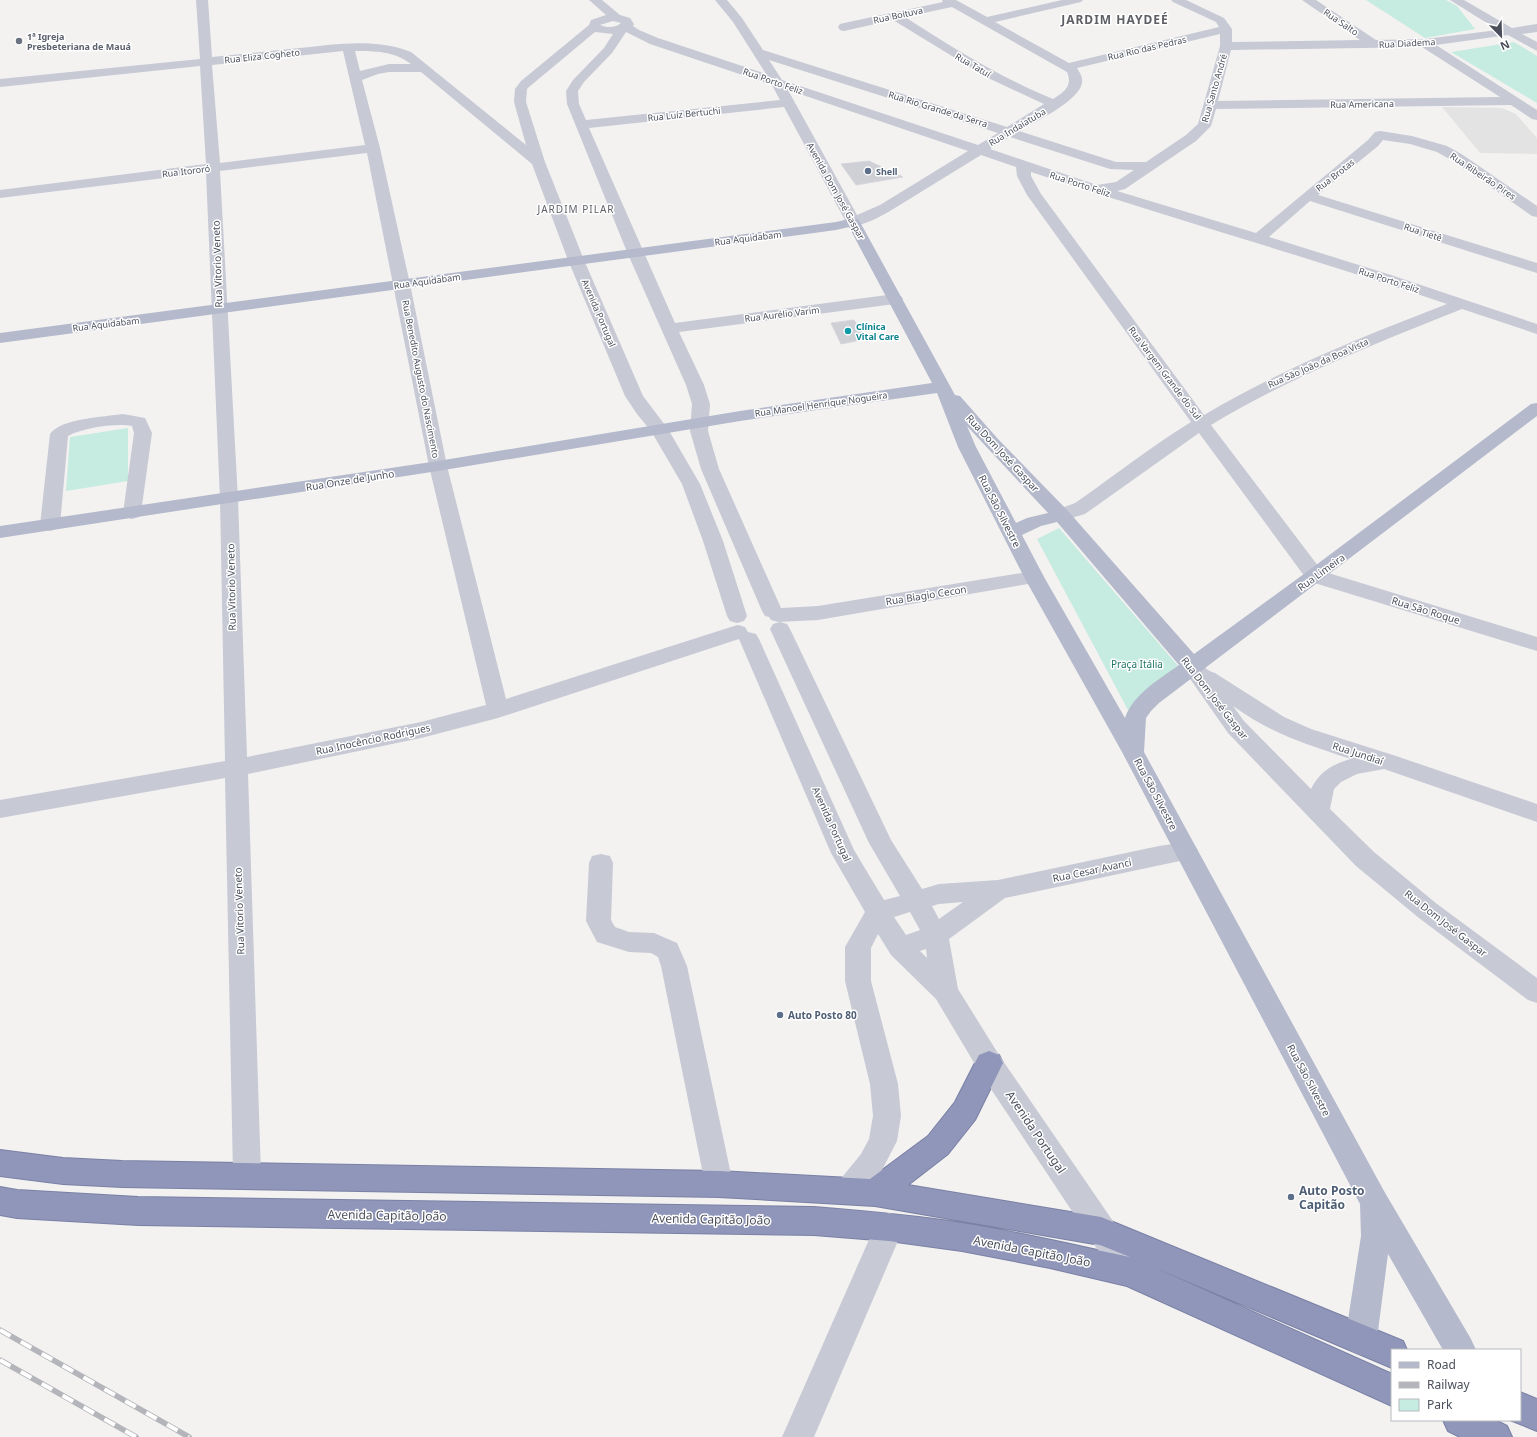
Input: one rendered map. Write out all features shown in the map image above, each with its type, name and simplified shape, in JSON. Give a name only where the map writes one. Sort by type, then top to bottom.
[{"type":"highway","points":[[862,1192],[938,1145],[965,1111],[989,1063]]},
{"type":"highway","points":[[0,1163],[63,1171],[719,1184],[862,1192],[965,1207],[1101,1232],[1391,1352]]},
{"type":"highway","name":"Avenida Capitão João","points":[[0,1201],[17,1204],[138,1211],[814,1221],[889,1227],[962,1237],[1042,1252],[1130,1272],[1391,1390]]},
{"type":"highway","points":[[1521,1408],[1537,1415]]},
{"type":"highway","points":[[1461,1421],[1496,1437]]},
{"type":"main road","name":"Rua Aquidabam","points":[[0,338],[836,226],[853,222]]},
{"type":"main road","name":"Avenida Dom José Gaspar","points":[[853,222],[943,386]]},
{"type":"main road","name":"Rua Manoel Henrique Nogueira","points":[[698,422],[943,386]]},
{"type":"main road","name":"Rua Dom José Gaspar","points":[[943,386],[992,443],[1061,515],[1192,666]]},
{"type":"main road","name":"Rua São Silvestre","points":[[943,386],[967,447],[1010,533],[1133,752],[1374,1200],[1459,1349]]},
{"type":"main road","name":"Rua Limeira","points":[[1133,752],[1134,730],[1138,713],[1150,699],[1537,408]]},
{"type":"main road","name":"Rua Onze de Junho","points":[[0,532],[438,466],[698,422]]},
{"type":"main road","points":[[1010,533],[1034,522],[1061,515]]},
{"type":"main road","points":[[1105,703],[1138,713]]},
{"type":"main road","name":"Rua São Silvestre","points":[[1361,1339],[1376,1236],[1374,1200]]},
{"type":"street","name":"Rua Vitorio Veneto","points":[[202,0],[213,168],[229,498],[247,1175]]},
{"type":"street","name":"Avenida Dom José Gaspar","points":[[721,0],[738,20],[760,53],[853,222]]},
{"type":"street","points":[[984,21],[1077,0]]},
{"type":"street","points":[[1177,0],[1223,25],[1240,29]]},
{"type":"street","name":"Rua Salto","points":[[1308,0],[1374,44]]},
{"type":"street","points":[[1456,0],[1537,47]]},
{"type":"street","points":[[950,2],[1068,67]]},
{"type":"street","name":"Rua Boituva","points":[[844,27],[950,2]]},
{"type":"street","points":[[598,3],[596,23],[602,30],[622,24]]},
{"type":"street","points":[[598,3],[622,24]]},
{"type":"street","name":"Rua Tatuí","points":[[895,16],[988,74],[1055,104]]},
{"type":"street","name":"Avenida Portugal","points":[[596,23],[525,84],[521,89],[520,102],[538,162],[576,260],[634,396],[643,410],[659,429],[691,484],[702,510],[741,629],[843,853],[900,948],[945,991],[989,1063],[1101,1232],[1130,1272]]},
{"type":"street","name":"Avenida Portugal","points":[[622,24],[608,50],[579,80],[572,92],[573,104],[635,252],[699,395],[701,404],[698,422],[699,431],[710,469],[881,843],[936,935],[945,991]]},
{"type":"street","name":"Rua Porto Feliz","points":[[622,24],[635,33],[654,41],[978,151],[1136,202],[1386,278],[1537,329]]},
{"type":"street","name":"Rua Santo André","points":[[1096,189],[1123,184],[1199,132],[1204,126],[1226,46],[1223,25]]},
{"type":"street","name":"Rua Rio das Pedras","points":[[1068,67],[1223,25]]},
{"type":"street","name":"Rua Diadema","points":[[1226,46],[1276,44],[1425,43],[1537,28]]},
{"type":"street","name":"Rua Diadema","points":[[1252,34],[1276,44]]},
{"type":"street","points":[[608,50],[654,41]]},
{"type":"street","points":[[1425,43],[1537,116]]},
{"type":"street","name":"Rua Eliza Cogheto","points":[[0,83],[348,47],[380,47],[396,50],[407,55],[538,162]]},
{"type":"street","name":"Rua Benedito Augusto do Nascimento","points":[[348,47],[373,148],[438,466],[498,710]]},
{"type":"street","name":"Rua Rio Grande da Serra","points":[[760,53],[1115,166],[1151,166]]},
{"type":"street","points":[[356,78],[370,71],[390,67],[424,69]]},
{"type":"street","name":"Rua Indaiatuba","points":[[853,222],[874,214],[1067,96],[1074,89],[1076,82],[1076,76],[1068,67]]},
{"type":"street","name":"Rua Americana","points":[[1211,105],[1513,101]]},
{"type":"street","name":"Rua Luíz Bertuchi","points":[[581,125],[788,103]]},
{"type":"street","points":[[1356,104],[1380,135]]},
{"type":"street","points":[[497,127],[528,128]]},
{"type":"street","name":"Rua Brotas","points":[[1258,239],[1308,196],[1374,143],[1380,135]]},
{"type":"street","name":"Rua Ribeirão Pires","points":[[1380,135],[1412,140],[1442,149],[1458,158],[1537,212]]},
{"type":"street","name":"Rua Itororó","points":[[0,194],[373,148]]},
{"type":"street","name":"Rua Vargem Grande do Sul","points":[[1023,166],[1024,176],[1034,196],[1133,332],[1315,576]]},
{"type":"street","points":[[1115,166],[1123,184],[1136,202]]},
{"type":"street","name":"Rua Tietê","points":[[1308,196],[1537,268]]},
{"type":"street","name":"Rua Aurélio Varim","points":[[669,329],[896,299]]},
{"type":"street","name":"Rua São João da Boa Vista","points":[[1061,515],[1078,510],[1202,423],[1259,390],[1305,367],[1461,304]]},
{"type":"street","points":[[50,525],[59,434],[72,427],[123,419],[139,422],[143,432],[132,513]]},
{"type":"street","name":"Rua São Roque","points":[[1315,576],[1537,644]]},
{"type":"street","name":"Rua Biagio Cecon","points":[[778,620],[1034,577]]},
{"type":"street","points":[[757,608],[778,620],[771,637],[757,639],[741,629],[742,612],[757,608]]},
{"type":"street","name":"Rua Inocêncio Rodrigues","points":[[0,810],[235,768],[421,730],[498,710],[741,629]]},
{"type":"street","name":"Rua Jundiaí","points":[[1192,666],[1245,704],[1276,723],[1303,735],[1388,762],[1537,813]]},
{"type":"street","name":"Rua Dom José Gaspar","points":[[1192,666],[1236,727],[1365,859],[1428,911],[1537,992]]},
{"type":"street","points":[[1318,812],[1323,788],[1332,777],[1347,768],[1367,762],[1388,762]]},
{"type":"street","name":"Rua Cesar Avanci","points":[[878,912],[939,894],[998,890],[1159,855],[1186,851]]},
{"type":"street","points":[[602,863],[598,921],[606,935],[629,942],[654,943],[668,950],[674,966],[719,1184]]},
{"type":"street","name":"Rua Cesar Avanci","points":[[900,948],[936,935],[998,890]]},
{"type":"street","points":[[862,1192],[871,1163],[883,1141],[887,1116],[884,1084],[858,981],[858,947],[878,912]]},
{"type":"street","points":[[798,1437],[889,1227]]},
{"type":"shaded area","points":[[1442,107],[1502,108],[1516,114],[1537,138],[1537,154],[1480,153]]},
{"type":"green space","points":[[1366,0],[1446,0],[1457,6],[1475,29],[1425,38]]},
{"type":"green space","points":[[1514,42],[1537,56],[1537,103],[1451,52]]},
{"type":"green space","points":[[128,428],[128,481],[66,491],[70,437]]},
{"type":"green space","name":"Praça Itália","points":[[1059,528],[1179,667],[1128,710],[1037,539]]},
{"type":"building","name":"Shell","points":[[869,161],[903,177],[856,185],[841,164]]},
{"type":"building","name":"Clínica Vital Care","points":[[854,320],[866,339],[841,344],[831,323]]},
{"type":"railway","points":[[0,1330],[189,1437]]},
{"type":"railway","points":[[0,1360],[136,1437]]},
{"type":"place","name":"1ª Igreja Presbeteriana de Mauá","points":[[19,41]]},
{"type":"place","name":"Shell","points":[[868,171]]},
{"type":"place","name":"Clínica Vital Care","points":[[848,331]]},
{"type":"place","name":"Auto Posto 80","points":[[780,1015]]},
{"type":"place","name":"Auto Posto Capitão","points":[[1291,1197]]},
{"type":"district","name":"JARDIM HAYDEÉ","points":[[1115,19]]},
{"type":"district","name":"JARDIM PILAR","points":[[576,209]]}]
